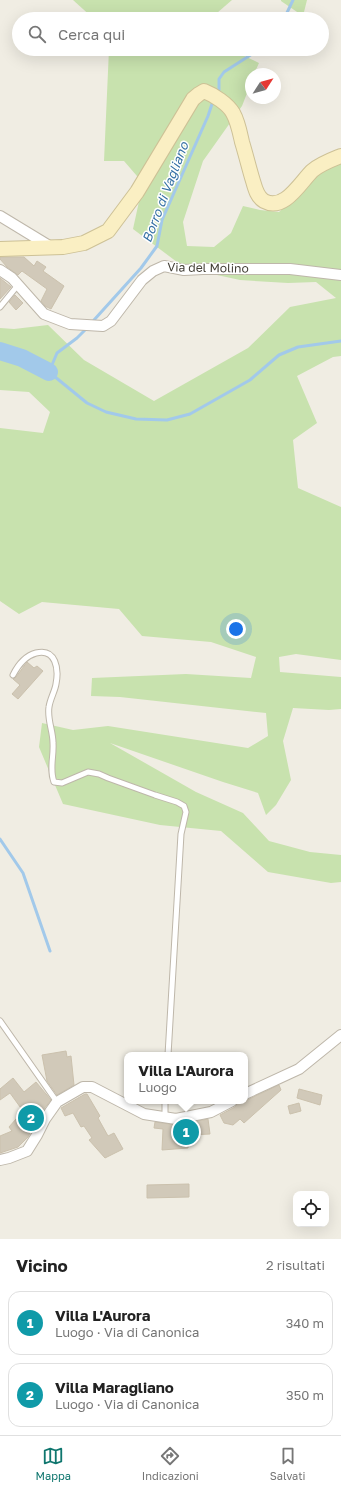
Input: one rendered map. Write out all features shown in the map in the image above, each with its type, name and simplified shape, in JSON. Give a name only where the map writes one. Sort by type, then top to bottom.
[{"type":"street","points":[[0,249],[63,247],[84,243],[108,231],[137,192],[193,99],[204,91],[226,105],[233,113],[254,185],[260,198],[265,202],[273,204],[281,202],[291,194],[312,171],[323,163],[341,156]]},
{"type":"street","points":[[0,216],[52,248]]},
{"type":"street","name":"Via del Molino","points":[[0,270],[12,278],[44,314],[70,324],[103,326],[111,320],[142,280],[153,271],[164,266],[184,270],[290,268],[341,275]]},
{"type":"street","points":[[248,1093],[299,1070],[341,1035]]},
{"type":"street","points":[[0,1160],[9,1158],[27,1150],[38,1135],[45,1118],[57,1102],[83,1087],[92,1087],[124,1104]]},
{"type":"street","points":[[125,1104],[144,1114],[176,1119],[211,1112],[226,1104]]},
{"type":"lane","points":[[0,307],[18,285]]},
{"type":"lane","points":[[13,675],[18,665],[31,655],[39,652],[48,652],[56,663],[56,685],[48,707],[53,743],[51,776],[54,782],[62,784],[88,772],[99,774],[177,802],[184,806],[186,812],[181,834],[168,1052]]},
{"type":"lane","points":[[0,1021],[57,1102]]},
{"type":"lane","points":[[164,1118],[166,1104]]},
{"type":"green space","points":[[73,0],[232,0],[218,12],[86,12]]},
{"type":"green space","points":[[307,0],[304,12],[297,12],[281,1]]},
{"type":"green space","points":[[109,56],[244,56],[259,63],[257,68],[245,68],[245,98],[242,106],[203,161],[183,222],[187,246],[214,247],[231,233],[243,206],[279,212],[325,167],[341,162],[341,356],[333,357],[297,376],[317,423],[293,440],[298,488],[341,507],[341,660],[296,654],[279,657],[280,672],[341,677],[341,709],[329,710],[293,708],[283,741],[291,780],[276,805],[266,815],[258,793],[110,743],[196,792],[243,813],[269,841],[310,852],[341,855],[341,882],[331,883],[268,872],[221,831],[160,825],[63,804],[39,747],[42,723],[73,730],[108,726],[248,748],[268,736],[266,713],[120,697],[91,696],[92,678],[186,674],[251,678],[256,657],[211,642],[142,636],[119,609],[42,602],[19,614],[0,601],[0,428],[43,433],[50,412],[29,392],[0,390],[0,328],[14,329],[48,325],[84,360],[154,401],[248,348],[290,307],[336,298],[316,282],[288,283],[240,280],[185,268],[133,229],[143,183],[124,161],[104,161]]},
{"type":"building","points":[[0,257],[24,257],[34,266],[37,261],[46,267],[43,271],[64,286],[51,309],[45,306],[41,301],[47,289],[22,271],[18,275],[7,267]]},
{"type":"building","points":[[0,278],[11,287],[0,299]]},
{"type":"building","points":[[15,295],[23,303],[16,310],[9,302]]},
{"type":"building","points":[[27,662],[34,668],[37,666],[43,671],[18,699],[12,694],[20,685],[13,679]]},
{"type":"building","points":[[66,1051],[67,1057],[71,1056],[74,1085],[57,1095],[47,1081],[42,1055]]},
{"type":"building","points":[[13,1078],[24,1092],[36,1082],[51,1100],[39,1115],[28,1137],[18,1147],[0,1153],[0,1136],[12,1131],[9,1127],[23,1111],[10,1093],[0,1100],[0,1089]]},
{"type":"building","points":[[279,1085],[281,1090],[244,1123],[240,1119],[233,1125],[224,1123],[220,1115],[235,1107],[237,1104],[248,1104],[248,1100]]},
{"type":"building","points":[[299,1089],[322,1095],[320,1105],[297,1098]]},
{"type":"building","points":[[87,1094],[100,1116],[98,1118],[108,1136],[114,1133],[123,1149],[105,1158],[89,1140],[92,1138],[84,1126],[81,1127],[73,1113],[65,1116],[61,1108]]},
{"type":"building","points":[[299,1103],[301,1111],[290,1114],[288,1106]]},
{"type":"building","points":[[208,1119],[210,1134],[190,1135],[188,1148],[162,1150],[163,1129],[154,1128],[155,1122],[177,1125]]},
{"type":"building","points":[[189,1184],[189,1197],[147,1198],[147,1185]]},
{"type":"waterway","name":"Borro di Vagliano","points":[[287,12],[293,0]]},
{"type":"waterway","name":"Borro di Vagliano","points":[[219,90],[219,79],[224,72],[249,56]]},
{"type":"waterway","name":"Borro di Vagliano","points":[[94,320],[141,268],[157,246],[162,220],[208,116],[213,101]]},
{"type":"waterway","points":[[86,329],[57,353],[49,372],[87,403],[106,412],[136,419],[167,420],[190,414],[250,380],[279,355],[298,347],[341,341]]},
{"type":"waterway","points":[[0,351],[22,358],[49,372]]},
{"type":"waterway","points":[[0,839],[23,873],[50,951]]},
{"type":"place","name":"Villa Maragliano","points":[[31,1118]]},
{"type":"place","name":"Villa L'Aurora","points":[[186,1132]]}]
